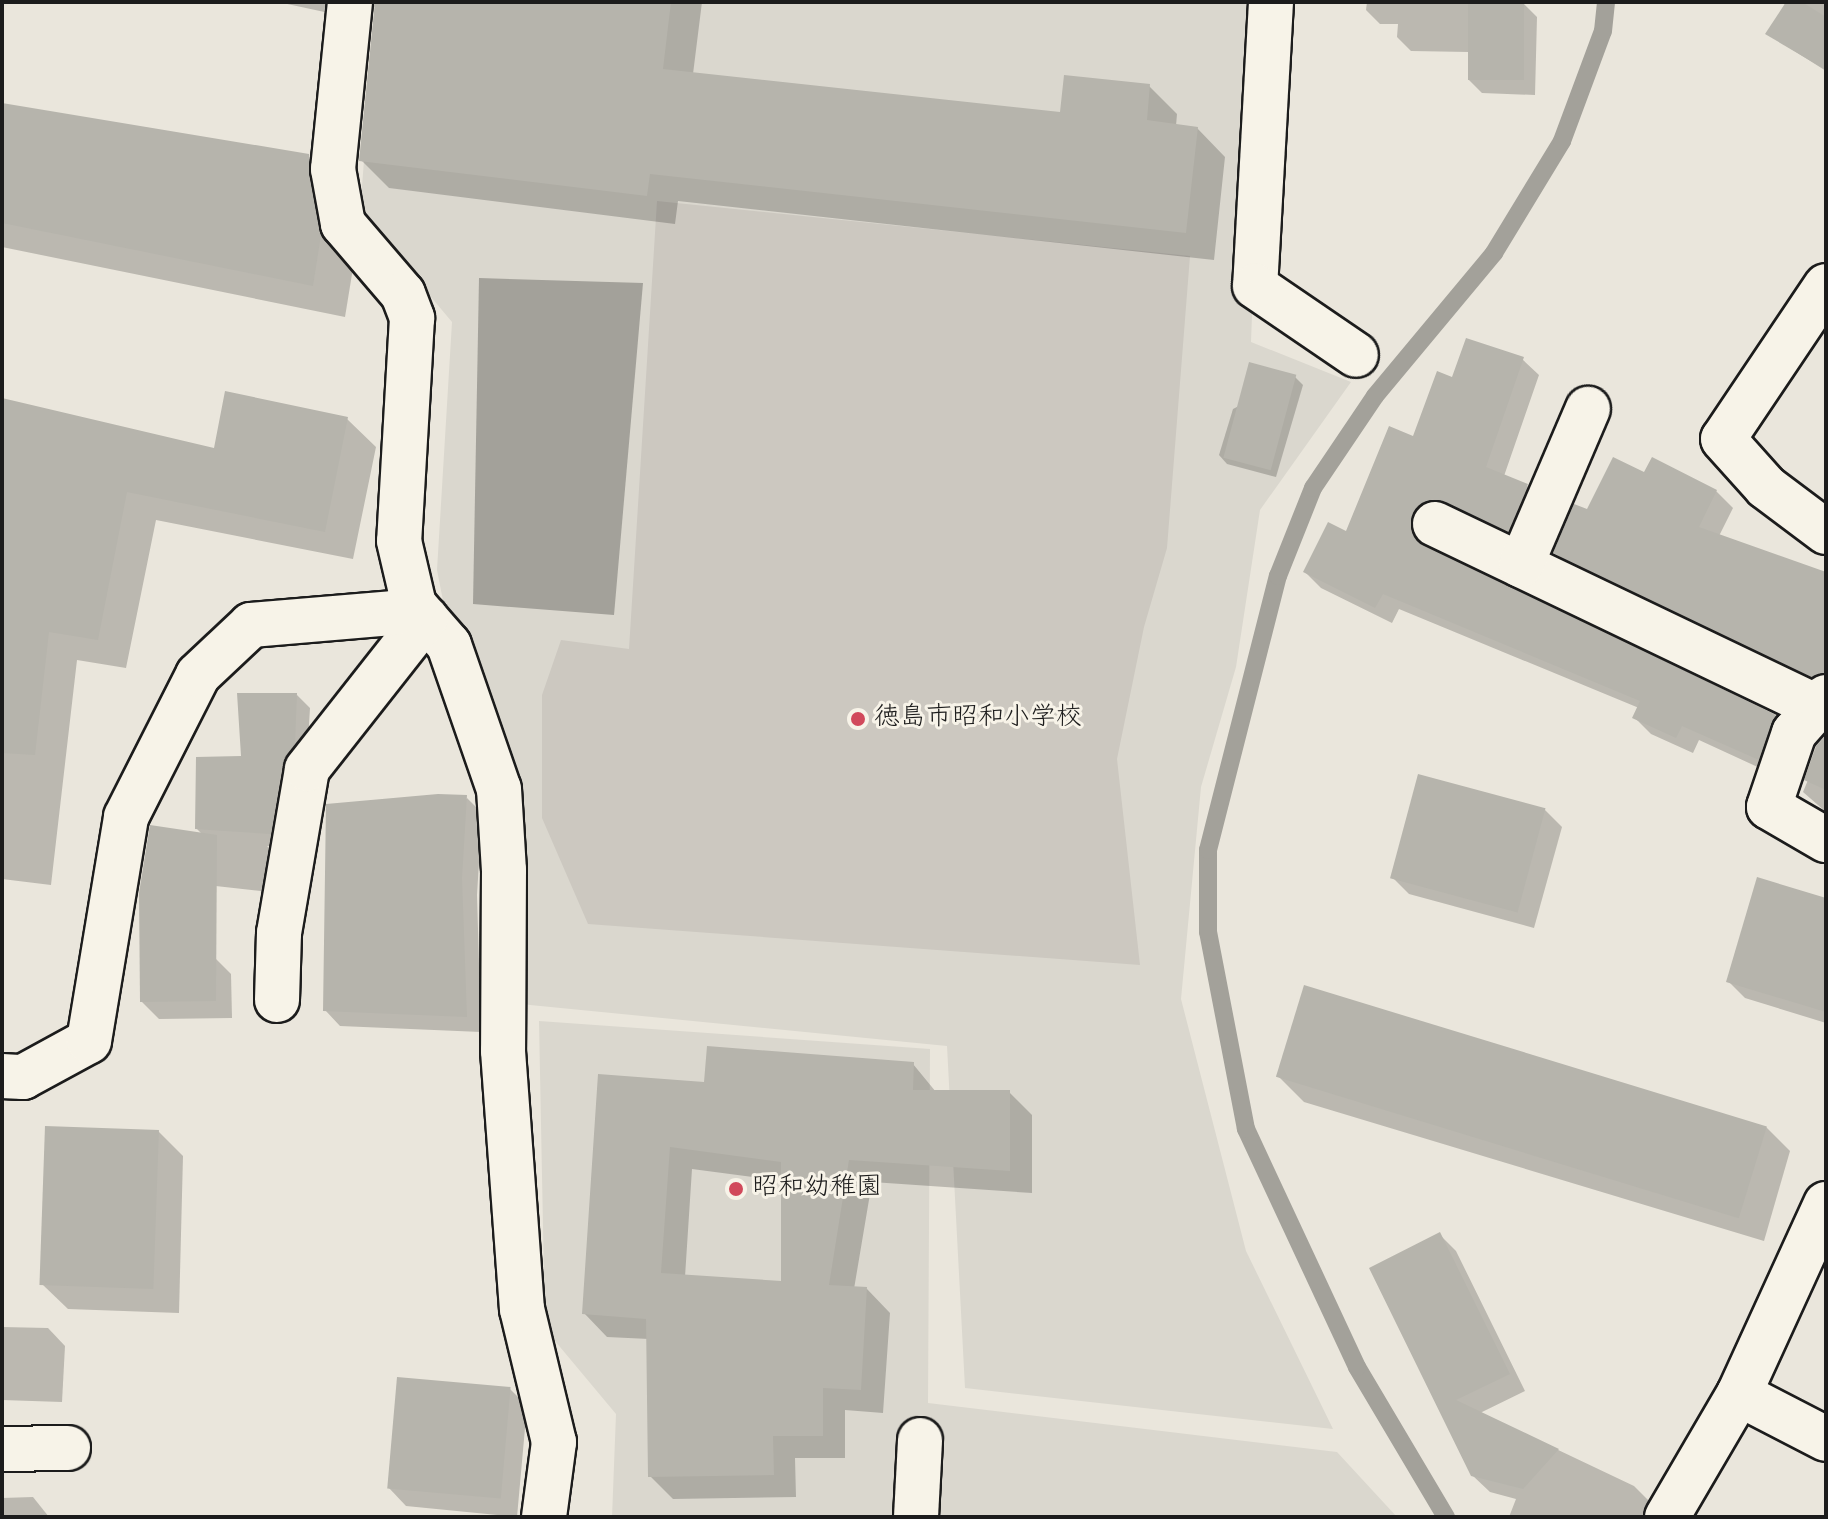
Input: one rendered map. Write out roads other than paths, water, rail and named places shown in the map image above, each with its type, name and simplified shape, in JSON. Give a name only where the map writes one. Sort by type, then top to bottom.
[{"type":"street","points":[[350,2],[333,169],[343,224],[403,294],[412,318],[398,520],[420,612],[449,645],[499,789],[504,870],[503,1051],[522,1309],[554,1442],[544,1517]]},
{"type":"street","points":[[1271,2],[1255,286],[1356,355]]},
{"type":"street","points":[[1826,286],[1723,439],[1766,487],[1826,532]]},
{"type":"street","points":[[1521,565],[1588,409]]},
{"type":"street","points":[[1435,524],[1822,702],[1794,733],[1769,807],[1826,840]]},
{"type":"street","points":[[277,1000],[279,933],[307,769],[420,612]]},
{"type":"street","points":[[2,1076],[23,1077],[89,1041],[126,817],[198,675],[251,625],[420,612]]},
{"type":"street","points":[[1667,1517],[1739,1394],[1826,1204]]},
{"type":"street","points":[[1739,1394],[1826,1439]]},
{"type":"street","points":[[916,1517],[920,1440]]},
{"type":"street","points":[[2,1449],[68,1448]]},
{"type":"waterway","points":[[1446,1517],[1357,1367],[1246,1129],[1208,932],[1208,850],[1278,576],[1313,488],[1375,396],[1494,253],[1562,141],[1603,31],[1606,2]]},
{"type":"place","name":"徳島市昭和小学校","points":[[858,719]]},
{"type":"place","name":"昭和幼稚園","points":[[736,1189]]}]
